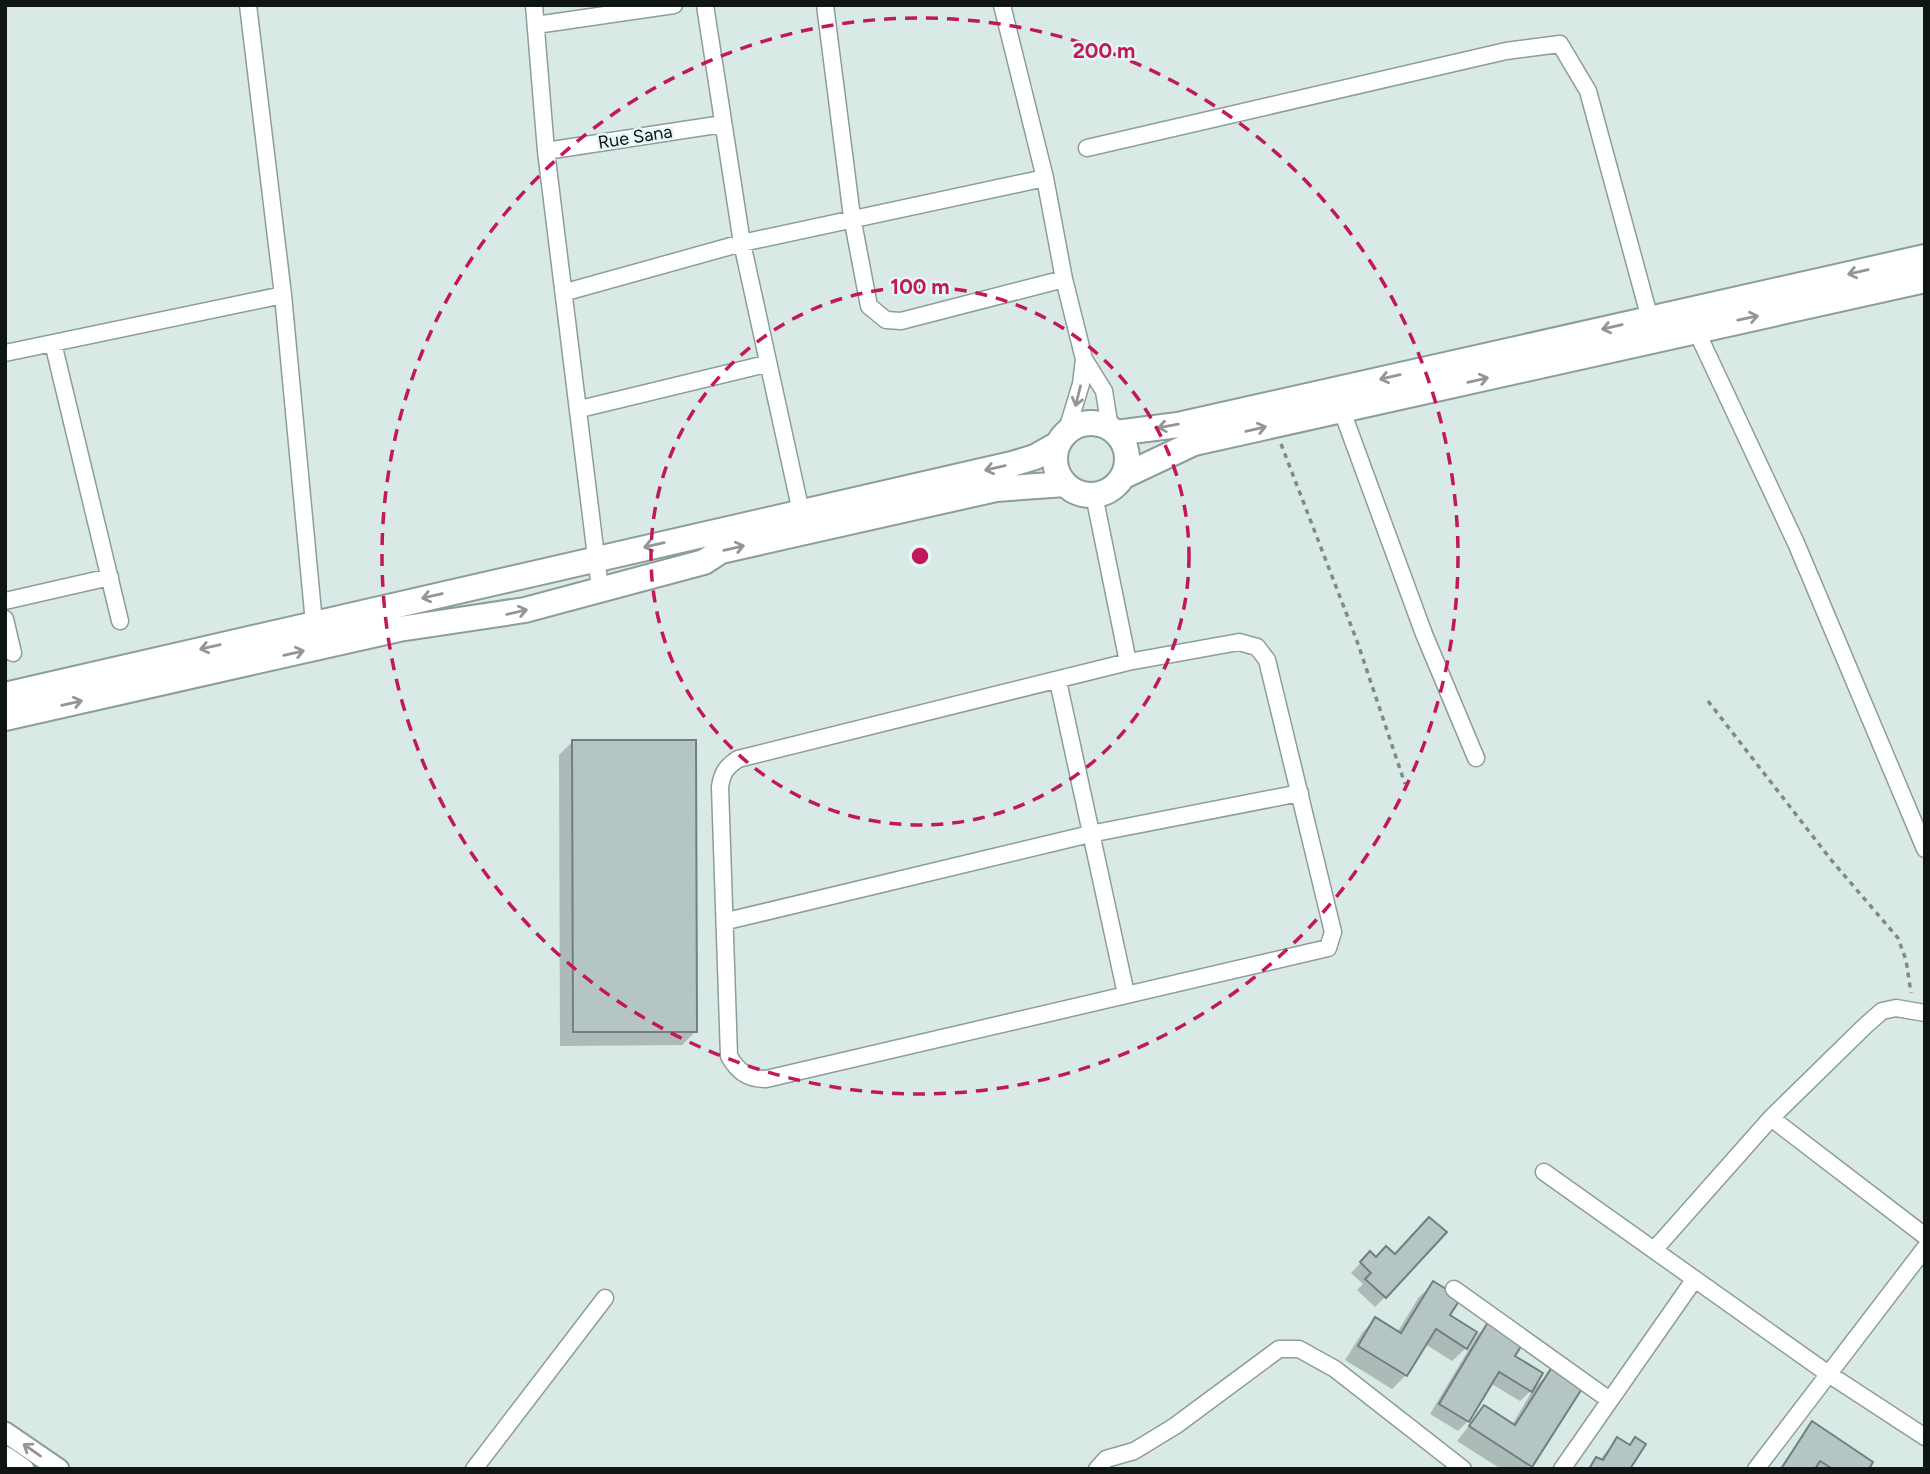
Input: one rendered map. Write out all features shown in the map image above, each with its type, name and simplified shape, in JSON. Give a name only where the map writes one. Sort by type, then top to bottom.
[{"type":"main road","points":[[5,695],[1024,461],[1087,423],[1113,430],[1178,425],[1925,257]]},
{"type":"main road","points":[[1062,438],[1055,460],[1065,484],[1078,493],[1094,495],[1111,490],[1124,476],[1194,443],[1925,280]]},
{"type":"main road","points":[[1113,430],[1127,453],[1124,476]]},
{"type":"main road","points":[[5,718],[399,629],[504,615],[704,562],[721,551],[996,489],[1065,484]]},
{"type":"street","points":[[248,5],[283,295],[314,623]]},
{"type":"street","points":[[534,5],[546,151],[566,292],[600,589]]},
{"type":"street","points":[[536,25],[674,5]]},
{"type":"street","points":[[705,5],[742,243],[766,364],[802,512]]},
{"type":"street","points":[[825,5],[852,217],[864,293],[869,306],[886,320],[901,321],[1064,279]]},
{"type":"street","points":[[1002,5],[1045,177],[1064,279],[1084,359],[1104,391],[1113,430]]},
{"type":"street","points":[[1087,148],[1506,51],[1560,44],[1588,91],[1650,319]]},
{"type":"street","name":"Rue Sana","points":[[546,151],[723,124]]},
{"type":"street","points":[[566,292],[742,243],[1045,177]]},
{"type":"street","points":[[5,353],[283,295]]},
{"type":"street","points":[[1696,330],[1796,543],[1925,849]]},
{"type":"street","points":[[53,343],[120,621]]},
{"type":"street","points":[[1062,438],[1075,409],[1084,359]]},
{"type":"street","points":[[580,409],[766,364]]},
{"type":"street","points":[[1342,411],[1424,634],[1476,758]]},
{"type":"street","points":[[1094,495],[1128,662]]},
{"type":"street","points":[[5,601],[110,578]]},
{"type":"street","points":[[5,620],[13,653]]},
{"type":"street","points":[[1240,642],[1257,648],[1267,660],[1334,932],[1328,948],[788,1074],[755,1079],[736,1069],[729,1056],[727,921],[720,787],[725,769],[738,759],[1058,681],[1128,662],[1240,642]]},
{"type":"street","points":[[1058,681],[1126,994]]},
{"type":"street","points":[[727,921],[1090,834],[1300,793]]},
{"type":"street","points":[[1654,1250],[1771,1118],[1882,1012],[1896,1008],[1919,1011]]},
{"type":"street","points":[[1771,1118],[1925,1236]]},
{"type":"street","points":[[1544,1172],[1827,1373],[1925,1437]]},
{"type":"street","points":[[1756,1469],[1925,1248]]},
{"type":"street","points":[[1562,1469],[1608,1399],[1694,1280]]},
{"type":"street","points":[[1454,1289],[1608,1399]]},
{"type":"street","points":[[474,1469],[606,1298]]},
{"type":"street","points":[[1097,1469],[1106,1460],[1134,1451],[1175,1426],[1279,1349],[1299,1349],[1335,1370],[1463,1469]]},
{"type":"street","points":[[5,1432],[59,1469]]},
{"type":"street","points":[[5,1455],[24,1469]]},
{"type":"path","points":[[1274,425],[1357,641],[1405,784]]},
{"type":"path","points":[[1708,701],[1832,861],[1898,938],[1919,1011]]},
{"type":"building","points":[[572,740],[696,740],[697,1032],[573,1032]]},
{"type":"building","points":[[1429,1217],[1447,1232],[1386,1298],[1365,1279],[1371,1273],[1360,1262],[1370,1251],[1376,1257],[1386,1246],[1395,1254]]},
{"type":"building","points":[[1433,1281],[1461,1298],[1450,1315],[1477,1332],[1467,1349],[1436,1329],[1407,1376],[1358,1346],[1375,1317],[1401,1333]]},
{"type":"building","points":[[1488,1322],[1523,1343],[1515,1356],[1543,1373],[1532,1392],[1499,1372],[1469,1422],[1439,1404]]},
{"type":"building","points":[[1552,1367],[1583,1387],[1532,1467],[1469,1426],[1484,1405],[1515,1425]]},
{"type":"building","points":[[1812,1421],[1873,1462],[1869,1469],[1833,1469],[1820,1461],[1815,1469],[1781,1469]]},
{"type":"building","points":[[1617,1437],[1630,1445],[1635,1437],[1646,1444],[1630,1469],[1589,1469],[1596,1457],[1603,1460]]}]
